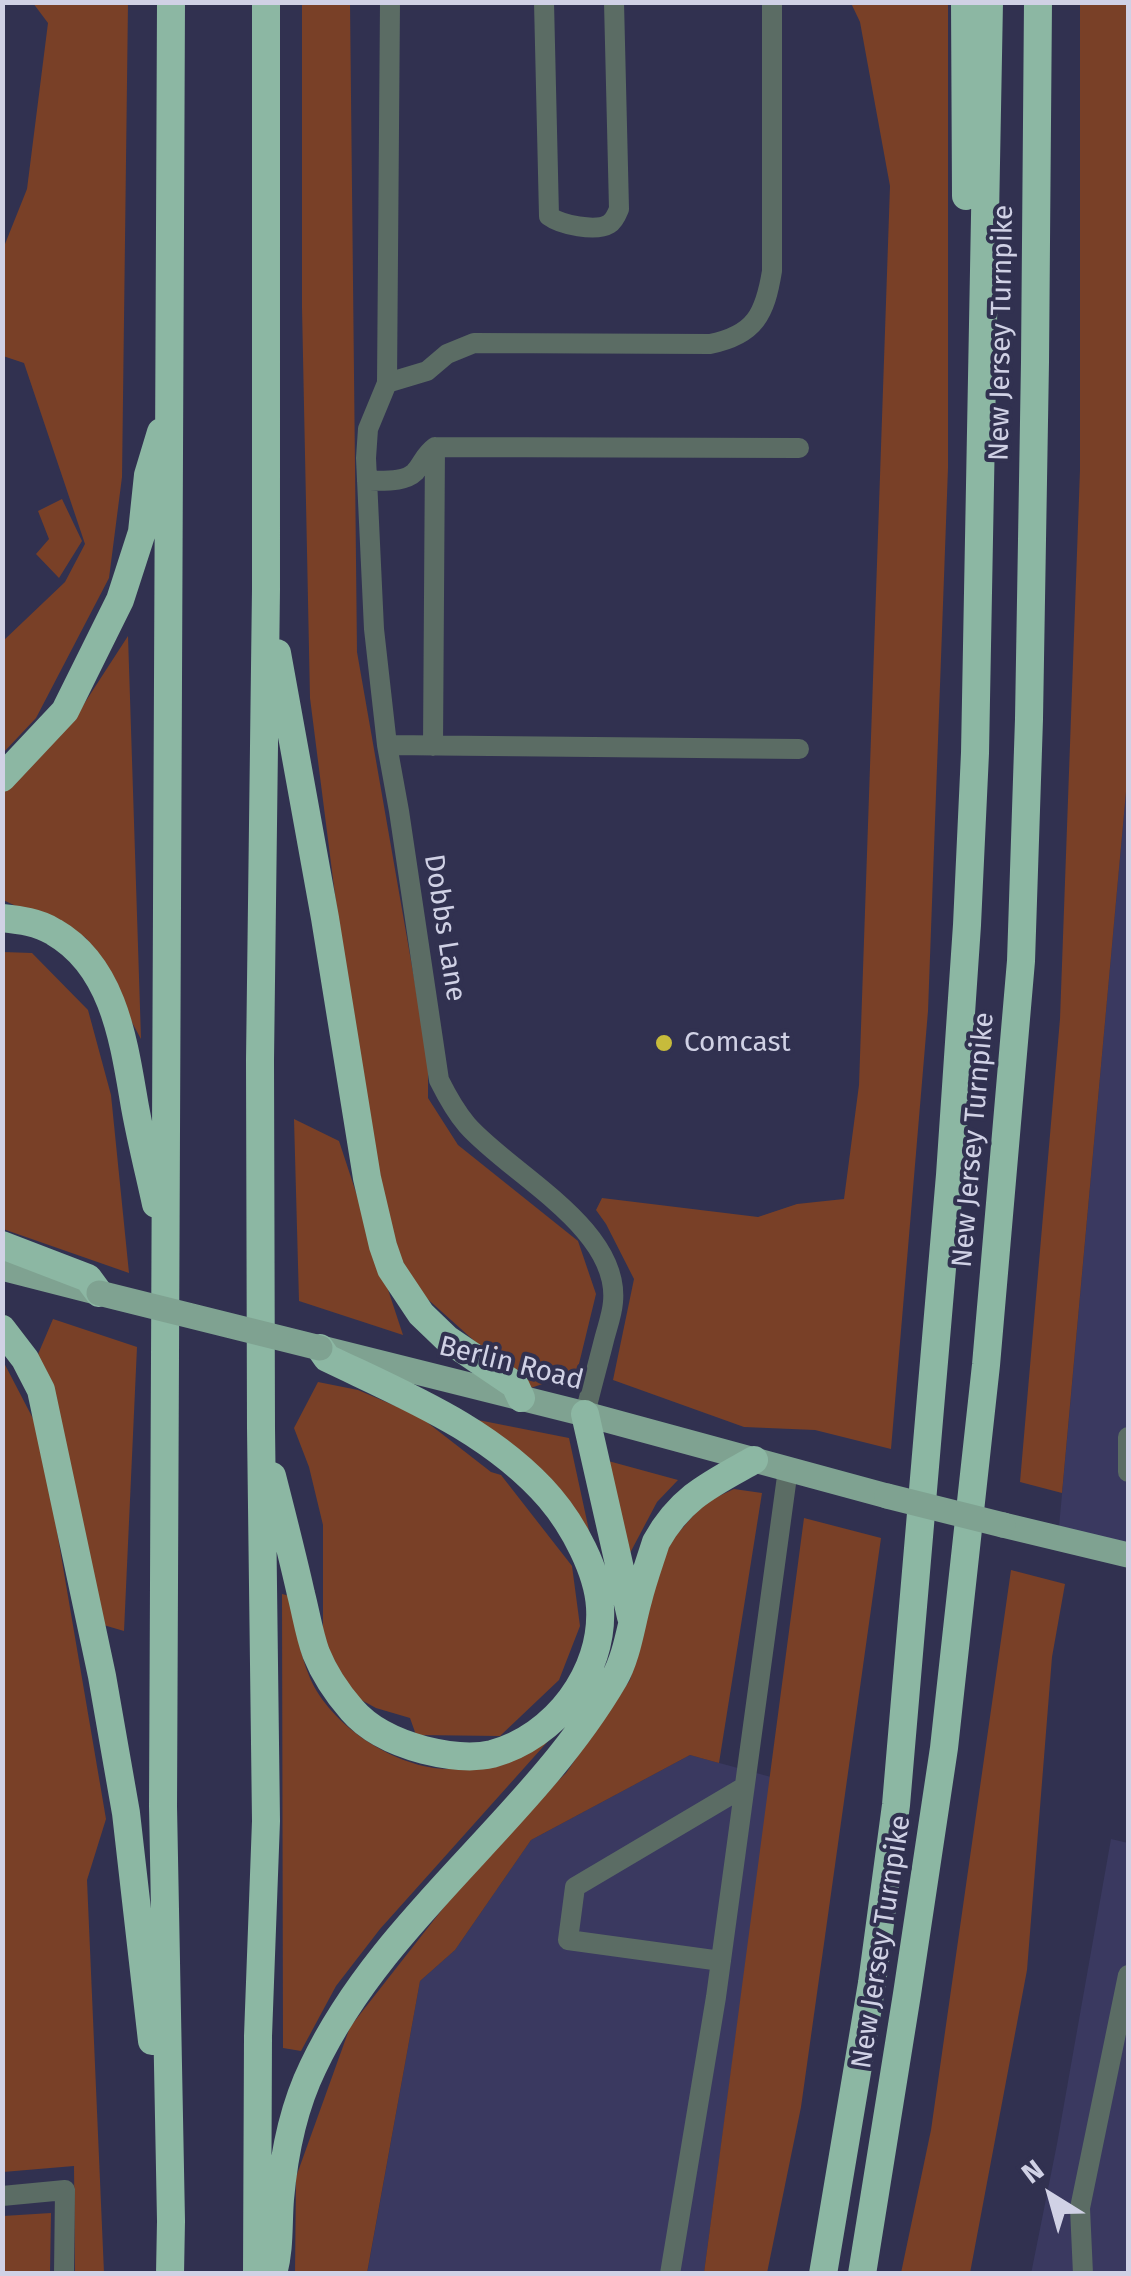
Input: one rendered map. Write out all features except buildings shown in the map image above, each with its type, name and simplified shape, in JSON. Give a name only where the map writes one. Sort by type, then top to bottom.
[{"type":"highway","points":[[170,2274],[163,1806],[171,2]]},
{"type":"highway","points":[[256,2274],[258,2036],[266,1821],[260,1060],[266,589],[266,2]]},
{"type":"highway","points":[[965,2],[966,223],[982,286]]},
{"type":"highway","name":"New Jersey Turnpike","points":[[823,2274],[872,1984],[896,1805],[950,1175],[975,753],[990,2]]},
{"type":"highway","name":"New Jersey Turnpike","points":[[862,2274],[944,1748],[986,1365],[1022,960],[1030,699],[1038,2]]},
{"type":"highway","points":[[2,778],[65,710],[120,600],[142,532],[148,474],[171,397]]},
{"type":"highway","points":[[266,589],[367,1178],[383,1246],[392,1269],[421,1314],[447,1339],[515,1384],[521,1398]]},
{"type":"highway","points":[[2,918],[28,921],[54,931],[99,978],[112,1004],[167,1253]]},
{"type":"highway","points":[[2,1246],[88,1278],[99,1293]]},
{"type":"highway","points":[[2,1329],[25,1359],[41,1390],[102,1676],[126,1813],[171,2221]]},
{"type":"highway","points":[[261,1428],[316,1653],[354,1714],[383,1734],[443,1754],[488,1755],[516,1746],[549,1724],[579,1688],[593,1661],[599,1635],[600,1604],[576,1534],[549,1498],[504,1454],[446,1416],[327,1358],[320,1348]]},
{"type":"highway","points":[[585,1414],[632,1624]]},
{"type":"highway","points":[[272,2274],[278,2254],[282,2170],[293,2120],[312,2069],[335,2026],[365,1980],[419,1914],[582,1730],[617,1674],[656,1542],[667,1523],[698,1492],[754,1460]]},
{"type":"main road","name":"Berlin Road","points":[[2,1268],[1128,1555]]},
{"type":"street","points":[[390,2],[387,383],[427,371],[447,354],[474,343],[710,344],[732,338],[754,323],[767,298],[772,271],[772,2]]},
{"type":"street","points":[[544,2],[550,216],[558,223],[605,226],[613,222],[620,209],[614,2]]},
{"type":"street","name":"Dobbs Lane","points":[[387,383],[368,430],[374,629],[387,745],[439,1080],[450,1104],[469,1128],[569,1215],[597,1246],[608,1265],[614,1304],[585,1414]]},
{"type":"street","points":[[367,481],[405,478],[416,471],[424,454],[435,446],[799,448]]},
{"type":"street","points":[[433,746],[435,446]]},
{"type":"street","points":[[387,745],[798,749]]},
{"type":"street","points":[[1128,1437],[1128,1472]]},
{"type":"street","points":[[670,2274],[721,1960],[788,1469]]},
{"type":"street","points":[[721,1960],[568,1940],[575,1887],[744,1786]]},
{"type":"street","points":[[1083,2274],[1080,2208],[1128,1975]]},
{"type":"street","points":[[845,2149],[882,2153]]},
{"type":"street","points":[[2,2196],[65,2190],[64,2274]]},
{"type":"shaded area","points":[[33,3],[128,3],[122,477],[109,578],[36,718],[3,753],[3,641],[65,582],[85,544],[24,363],[3,356],[3,249],[27,189],[48,23]]},
{"type":"shaded area","points":[[302,3],[350,3],[357,652],[428,1058],[428,1098],[458,1145],[578,1241],[596,1294],[577,1372],[528,1389],[403,1277],[376,1177],[356,1060],[310,698],[302,308]]},
{"type":"shaded area","points":[[851,3],[948,3],[948,468],[928,1011],[891,1449],[815,1430],[744,1427],[613,1380],[634,1279],[596,1210],[602,1198],[758,1217],[797,1204],[844,1199],[859,1085],[890,186],[860,22]]},
{"type":"shaded area","points":[[1080,3],[1128,3],[1128,770],[1062,1493],[1020,1482],[1060,1019],[1080,470]]},
{"type":"shaded area","points":[[62,499],[82,541],[59,578],[36,554],[49,539],[38,511]]},
{"type":"shaded area","points":[[128,636],[141,1039],[86,938],[3,900],[2,793],[80,710]]},
{"type":"shaded area","points":[[1128,770],[1128,1555],[1058,1538]]},
{"type":"shaded area","points":[[3,952],[32,953],[88,1010],[111,1095],[129,1273],[3,1229]]},
{"type":"shaded area","points":[[294,1119],[339,1141],[403,1335],[299,1301]]},
{"type":"shaded area","points":[[53,1319],[137,1347],[124,1631],[100,1624],[36,1359]]},
{"type":"shaded area","points":[[2,1359],[40,1432],[106,1819],[87,1880],[104,2273],[75,2273],[74,2166],[3,2172]]},
{"type":"shaded area","points":[[318,1382],[358,1390],[419,1416],[491,1472],[501,1475],[572,1566],[580,1626],[559,1680],[500,1736],[416,1735],[410,1718],[376,1708],[352,1695],[323,1638],[323,1525],[309,1467],[294,1428]]},
{"type":"shaded area","points":[[478,1420],[569,1438],[598,1572]]},
{"type":"shaded area","points":[[601,1459],[678,1480],[657,1502],[630,1553]]},
{"type":"shaded area","points":[[734,1489],[762,1493],[719,1763],[690,1755],[531,1840],[455,1950],[420,1981],[367,2273],[295,2274],[296,2177],[350,2027],[495,1842],[566,1773],[630,1680],[666,1547],[704,1503]]},
{"type":"shaded area","points":[[804,1518],[881,1538],[801,2107],[767,2273],[704,2273]]},
{"type":"shaded area","points":[[1011,1570],[1065,1584],[1052,1657],[1027,1970],[970,2273],[901,2273],[931,2130]]},
{"type":"shaded area","points":[[282,1594],[290,1596],[303,1658],[321,1697],[355,1732],[399,1758],[423,1766],[469,1767],[567,1720],[380,1929],[336,1986],[301,2051],[283,2048]]},
{"type":"shaded area","points":[[690,1755],[771,1777],[704,2273],[367,2274],[420,1981],[455,1950],[531,1840]]},
{"type":"shaded area","points":[[1111,1839],[1128,1843],[1128,2273],[1031,2274],[1057,2144]]},
{"type":"shaded area","points":[[51,2213],[50,2273],[3,2273],[3,2216]]},
{"type":"place","name":"Comcast","points":[[664,1043]]}]
